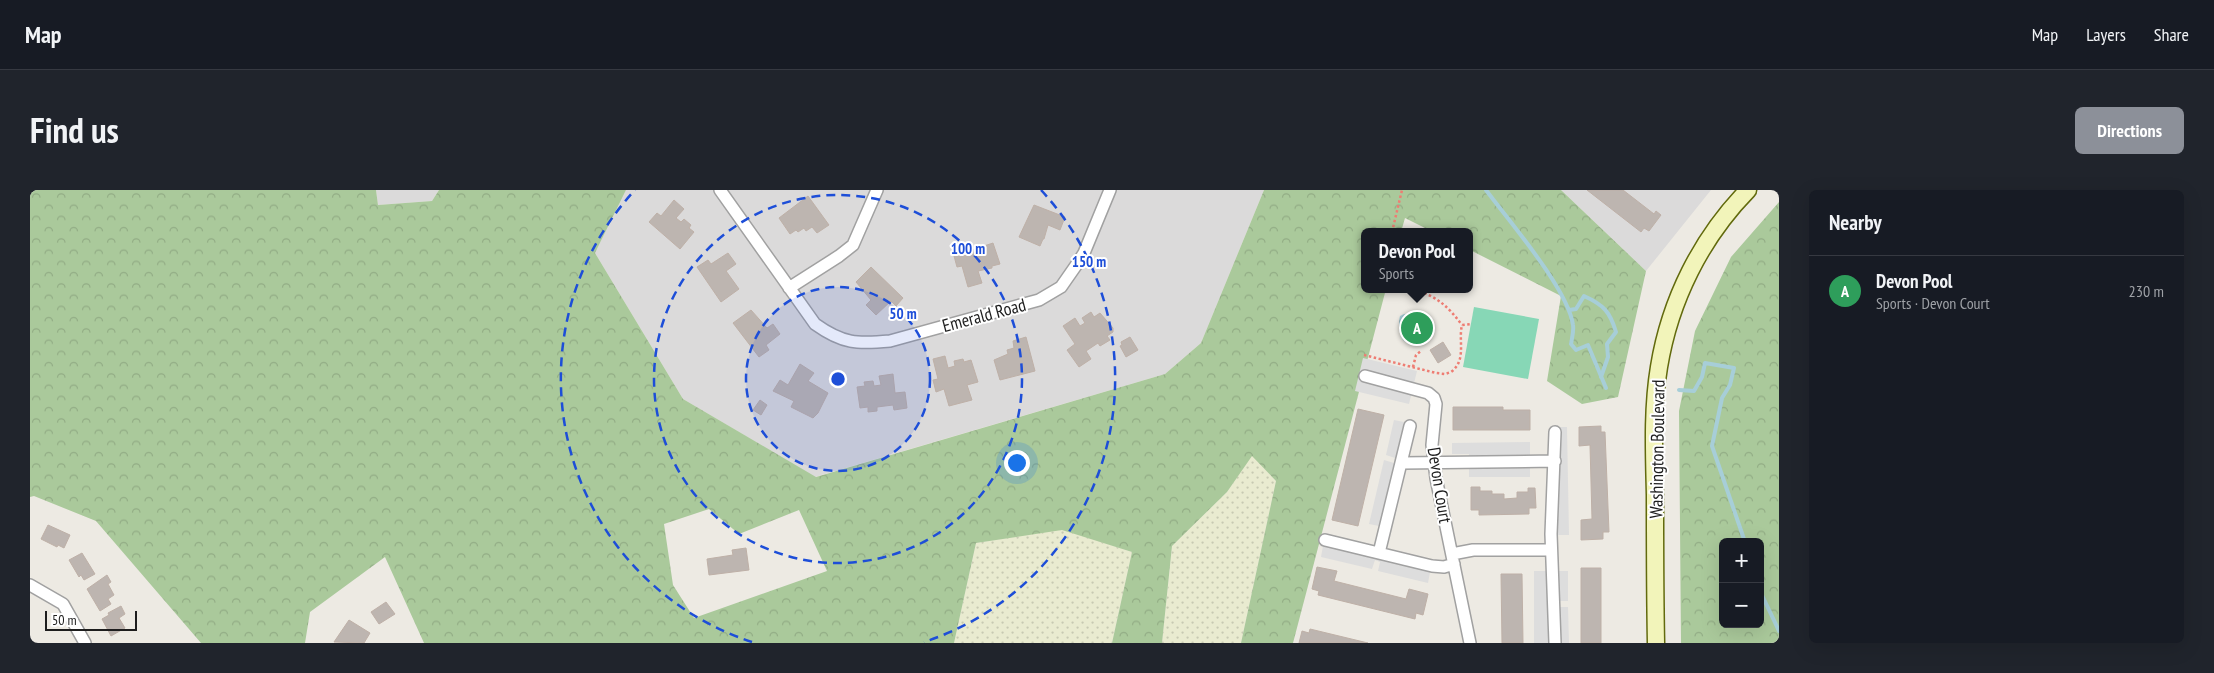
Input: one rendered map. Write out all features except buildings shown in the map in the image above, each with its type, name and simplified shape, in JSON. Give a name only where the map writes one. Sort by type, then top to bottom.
[{"type":"street","name":"Emerald Road","points":[[720,190],[816,324],[834,337],[851,341],[871,342],[890,341],[1039,300],[1061,287],[1084,253],[1110,190]]},
{"type":"street","points":[[790,288],[853,245],[877,190]]},
{"type":"street","name":"Washington Boulevard","points":[[1656,643],[1654,427],[1659,366],[1671,316],[1687,276],[1721,221],[1748,190]]},
{"type":"street","name":"Devon Court","points":[[1365,376],[1428,393],[1434,398],[1436,404],[1432,445],[1434,463],[1470,643]]},
{"type":"street","points":[[1379,553],[1410,426]]},
{"type":"street","points":[[1554,643],[1551,550],[1555,432]]},
{"type":"street","points":[[1402,463],[1555,461]]},
{"type":"street","points":[[1325,540],[1432,566],[1444,567],[1453,559],[1473,550],[1551,550]]},
{"type":"street","points":[[30,585],[63,604],[85,643]]},
{"type":"path","points":[[1393,228],[1402,190]]},
{"type":"path","points":[[1364,355],[1444,374],[1455,369],[1460,360],[1462,325],[1435,297],[1424,293]]},
{"type":"path","points":[[1462,325],[1471,324]]},
{"type":"path","points":[[1414,367],[1416,355],[1421,351]]},
{"type":"shaded area","points":[[376,190],[439,190],[432,201],[378,205]]},
{"type":"shaded area","points":[[626,190],[1264,190],[1201,343],[1165,374],[815,477],[683,399],[595,253]]},
{"type":"shaded area","points":[[1561,190],[1711,190],[1646,271]]},
{"type":"shaded area","points":[[1363,358],[1417,371],[1409,404],[1355,391]]},
{"type":"shaded area","points":[[1394,420],[1404,422],[1379,526],[1369,524],[1384,460],[1394,463],[1395,458],[1386,455]]},
{"type":"shaded area","points":[[1556,427],[1567,427],[1569,535],[1558,535]]},
{"type":"shaded area","points":[[1530,442],[1530,477],[1469,477],[1469,454],[1452,454],[1452,443]]},
{"type":"shaded area","points":[[1323,546],[1430,572],[1428,583],[1378,571],[1380,562],[1375,560],[1372,569],[1321,557]]},
{"type":"shaded area","points":[[1534,571],[1568,571],[1568,601],[1558,601],[1558,607],[1568,607],[1569,643],[1534,643]]},
{"type":"green space","points":[[30,190],[376,190],[378,205],[432,201],[439,190],[626,190],[595,253],[683,399],[816,477],[1165,374],[1201,343],[1264,190],[1561,190],[1646,271],[1618,397],[1582,404],[1547,381],[1561,296],[1473,252],[1473,228],[1425,228],[1405,218],[1402,228],[1361,228],[1361,293],[1385,293],[1293,643],[1241,643],[1276,481],[1252,456],[1227,492],[1172,546],[1162,643],[1112,643],[1132,552],[1062,530],[976,543],[954,643],[424,643],[385,557],[310,612],[305,643],[201,643],[96,521],[34,496],[30,497]],"holes":[[[709,509],[739,534],[799,510],[827,571],[694,618],[673,585],[664,524]]]},
{"type":"green space","points":[[1779,202],[1779,643],[1681,643],[1679,411],[1695,331],[1731,257]]},
{"type":"green space","points":[[1474,307],[1539,319],[1528,379],[1463,367]]},
{"type":"green space","points":[[1252,455],[1276,481],[1241,643],[1162,643],[1172,546],[1227,492]]},
{"type":"green space","points":[[1062,529],[1132,552],[1112,643],[954,643],[976,543]]},
{"type":"water","points":[[1404,314],[1410,316],[1412,322],[1417,325],[1424,321],[1430,322],[1434,328],[1432,337],[1418,341],[1404,341],[1399,325],[1400,316]]},
{"type":"waterway","points":[[1486,190],[1536,256],[1561,293],[1569,310],[1573,325],[1571,344],[1576,350],[1588,345],[1606,388]]},
{"type":"waterway","points":[[1569,310],[1576,309],[1584,296],[1597,303],[1609,314],[1616,332],[1607,344],[1608,357],[1601,377]]},
{"type":"waterway","points":[[1679,390],[1694,391],[1702,377],[1705,363],[1734,368],[1730,385],[1722,398],[1712,446],[1744,538]]},
{"type":"waterway","points":[[1764,599],[1779,631]]},
{"type":"place","name":"Devon Pool","points":[[1417,328]]}]
